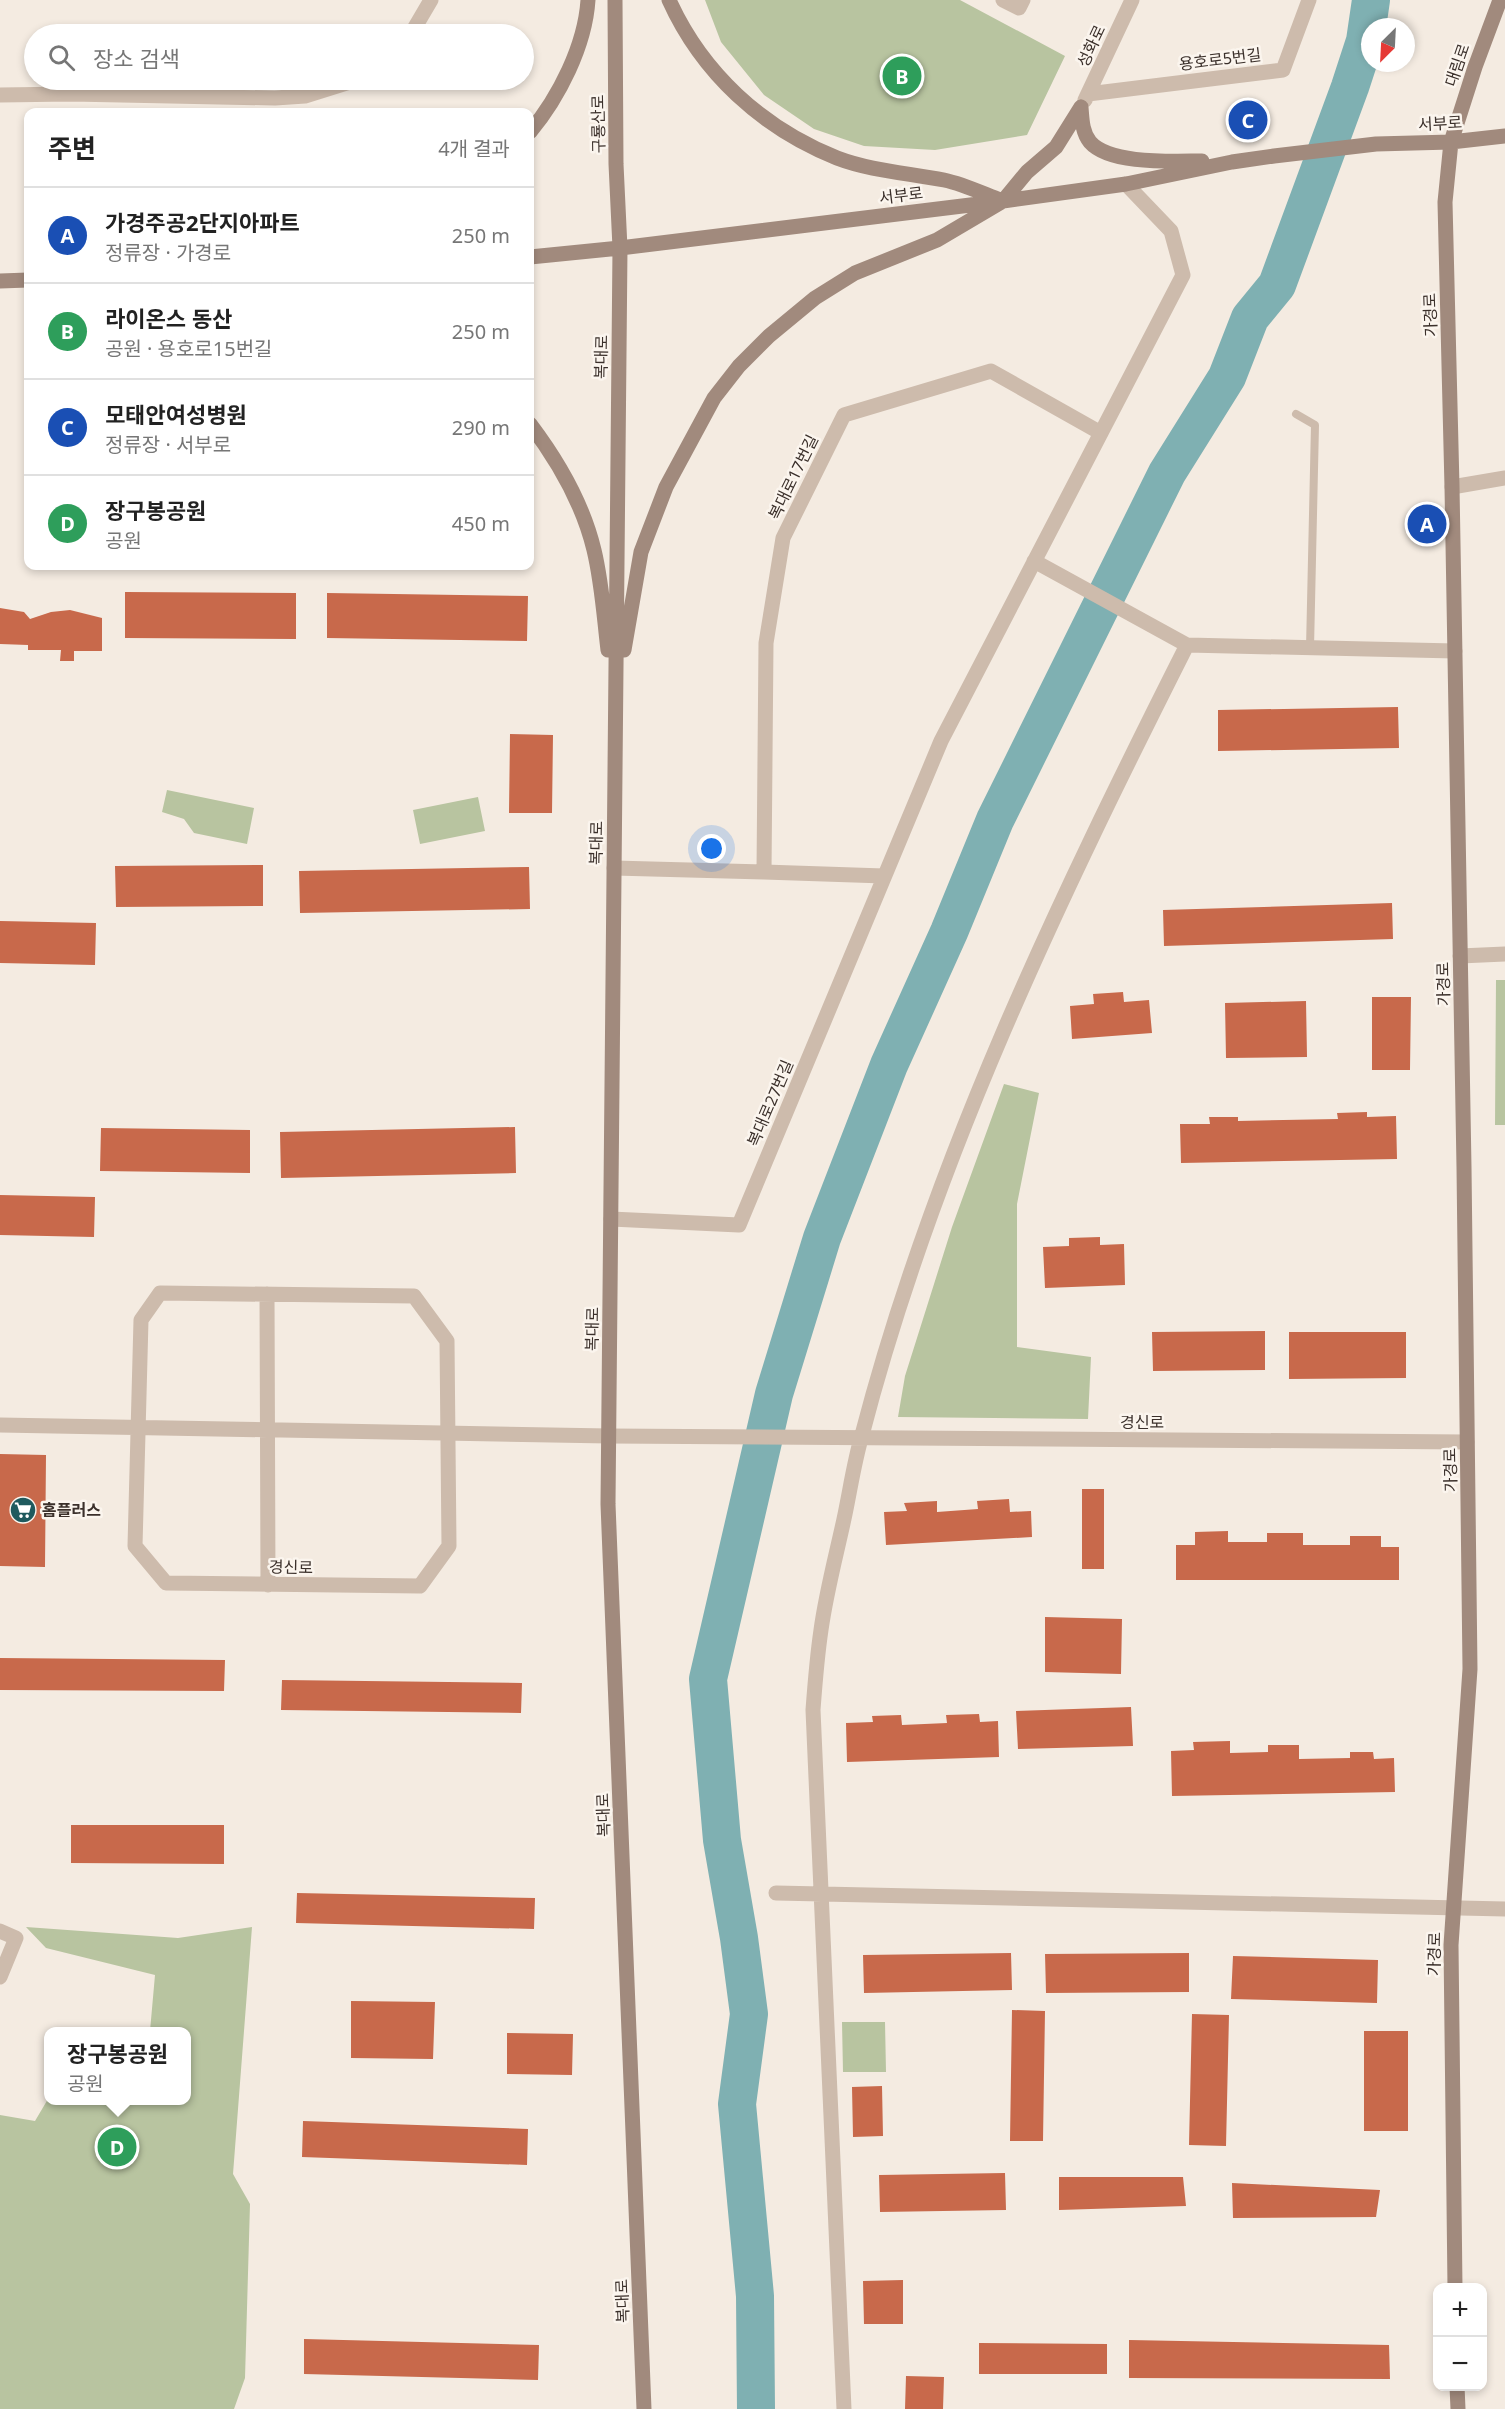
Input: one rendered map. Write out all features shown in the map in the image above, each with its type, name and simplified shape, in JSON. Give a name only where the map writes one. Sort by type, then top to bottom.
[{"type":"street","points":[[417,24],[431,0]]},
{"type":"street","points":[[534,126],[560,86],[579,46],[588,0]]},
{"type":"street","name":"구룡산로","points":[[615,0],[616,164],[620,248]]},
{"type":"street","points":[[669,0],[698,53],[727,87],[760,115],[796,138],[838,158],[947,181],[1003,201]]},
{"type":"street","points":[[1003,0],[1020,8],[1023,0]]},
{"type":"street","name":"성화로","points":[[1085,100],[1132,0]]},
{"type":"street","name":"용호로5번길","points":[[1085,100],[1283,70],[1309,0]]},
{"type":"street","name":"대림로","points":[[1451,142],[1500,0]]},
{"type":"street","points":[[0,95],[275,98],[304,96],[324,90]]},
{"type":"street","points":[[616,713],[631,603],[641,552],[666,487],[688,443],[720,390],[746,358],[815,298],[855,273],[937,240],[1003,201],[1027,172],[1056,147],[1085,100]]},
{"type":"street","points":[[1085,100],[1083,129],[1091,143],[1111,154],[1141,161],[1232,162]]},
{"type":"street","name":"서부로","points":[[534,256],[620,248],[1003,201],[1126,184],[1232,162],[1274,156],[1376,144],[1451,142],[1505,136]]},
{"type":"street","name":"가경로","points":[[1451,142],[1445,202],[1455,651],[1470,1669],[1451,1945],[1455,2283]]},
{"type":"street","points":[[614,868],[884,876],[941,741],[1183,275],[1172,231],[1126,184]]},
{"type":"street","name":"복대로","points":[[620,248],[608,1504],[644,2409]]},
{"type":"street","points":[[0,281],[24,280]]},
{"type":"street","name":"복대로17번길","points":[[764,872],[766,643],[783,538],[844,415],[991,371],[1101,433]]},
{"type":"street","points":[[534,430],[561,470],[581,509],[594,550],[616,713]]},
{"type":"street","points":[[1452,487],[1505,478]]},
{"type":"street","points":[[1034,561],[1187,645],[1455,651]]},
{"type":"street","points":[[844,2409],[813,1710],[821,1629],[861,1438],[923,1234],[1014,1007],[1111,796],[1187,645]]},
{"type":"street","name":"복대로27번길","points":[[611,1219],[739,1225],[884,876]]},
{"type":"street","points":[[1460,956],[1505,954]]},
{"type":"street","name":"경신로","points":[[160,1293],[414,1296],[447,1341],[449,1546],[420,1586],[166,1583],[135,1546],[138,1427],[141,1320],[160,1293]]},
{"type":"street","points":[[267,1294],[268,1585]]},
{"type":"street","points":[[0,1425],[609,1436]]},
{"type":"street","name":"경신로","points":[[609,1436],[1467,1442]]},
{"type":"street","points":[[776,1893],[1505,1909]]},
{"type":"street","points":[[0,1931],[16,1938],[0,1977]]},
{"type":"street","points":[[1457,2391],[1458,2409]]},
{"type":"lane","points":[[1296,414],[1314,425],[1310,648]]},
{"type":"green space","points":[[705,0],[960,0],[1065,56],[1027,135],[935,150],[864,146],[814,129],[764,95],[721,42]]},
{"type":"green space","points":[[167,790],[254,808],[247,844],[194,833],[184,819],[162,812]]},
{"type":"green space","points":[[478,797],[485,831],[420,844],[413,810]]},
{"type":"green space","points":[[1496,980],[1505,980],[1505,1125],[1495,1125]]},
{"type":"green space","points":[[1004,1084],[1039,1093],[1017,1204],[1017,1347],[1091,1357],[1088,1419],[898,1417],[905,1376],[952,1227]]},
{"type":"green space","points":[[26,1927],[178,1938],[252,1927],[233,2174],[250,2204],[245,2378],[234,2409],[0,2409],[0,2115],[35,2121],[44,2105],[191,2105],[191,2027],[150,2027],[155,1975],[46,1948]]},
{"type":"green space","points":[[842,2022],[885,2022],[886,2072],[843,2072]]},
{"type":"building","points":[[125,592],[296,593],[296,639],[125,638]]},
{"type":"building","points":[[327,593],[528,596],[527,641],[327,638]]},
{"type":"building","points":[[0,608],[24,612],[30,619],[51,612],[70,610],[102,618],[102,651],[74,651],[74,661],[60,661],[61,650],[28,650],[28,645],[0,644]]},
{"type":"building","points":[[1398,707],[1399,748],[1218,751],[1218,710]]},
{"type":"building","points":[[510,734],[553,735],[552,813],[509,813]]},
{"type":"building","points":[[263,865],[263,906],[116,907],[115,866]]},
{"type":"building","points":[[529,867],[530,909],[300,913],[299,871]]},
{"type":"building","points":[[1392,903],[1393,939],[1164,946],[1163,910]]},
{"type":"building","points":[[0,921],[96,923],[95,965],[0,963]]},
{"type":"building","points":[[1123,992],[1124,1002],[1149,1000],[1152,1033],[1072,1039],[1070,1006],[1094,1004],[1093,994]]},
{"type":"building","points":[[1372,997],[1411,997],[1410,1070],[1372,1070]]},
{"type":"building","points":[[1306,1001],[1307,1057],[1226,1058],[1225,1003]]},
{"type":"building","points":[[1367,1112],[1367,1117],[1396,1116],[1397,1159],[1181,1163],[1180,1124],[1210,1124],[1209,1117],[1238,1117],[1238,1121],[1338,1119],[1337,1113]]},
{"type":"building","points":[[515,1127],[516,1173],[281,1178],[280,1132]]},
{"type":"building","points":[[101,1128],[250,1130],[250,1173],[100,1171]]},
{"type":"building","points":[[0,1195],[95,1197],[94,1237],[0,1235]]},
{"type":"building","points":[[1100,1237],[1100,1245],[1124,1244],[1125,1285],[1045,1288],[1043,1247],[1069,1246],[1069,1238]]},
{"type":"building","points":[[1265,1331],[1265,1370],[1153,1371],[1152,1332]]},
{"type":"building","points":[[1289,1332],[1406,1332],[1406,1378],[1289,1379]]},
{"type":"building","name":"홈플러스","points":[[0,1454],[46,1455],[45,1567],[0,1566]]},
{"type":"building","points":[[1082,1489],[1104,1489],[1104,1569],[1082,1569]]},
{"type":"building","points":[[1009,1499],[1010,1512],[1031,1511],[1032,1537],[886,1545],[884,1512],[907,1511],[904,1503],[937,1501],[937,1512],[978,1509],[977,1501]]},
{"type":"building","points":[[1228,1531],[1228,1542],[1267,1542],[1267,1533],[1303,1533],[1303,1545],[1350,1545],[1350,1536],[1381,1536],[1381,1547],[1399,1547],[1399,1580],[1176,1580],[1176,1545],[1195,1545],[1195,1532]]},
{"type":"building","points":[[1045,1617],[1122,1619],[1121,1674],[1045,1672]]},
{"type":"building","points":[[0,1658],[225,1660],[224,1691],[0,1690]]},
{"type":"building","points":[[282,1680],[522,1683],[521,1713],[281,1710]]},
{"type":"building","points":[[1131,1707],[1133,1746],[1018,1749],[1016,1711]]},
{"type":"building","points":[[979,1714],[980,1722],[998,1721],[999,1757],[847,1762],[846,1723],[873,1722],[872,1716],[901,1715],[902,1725],[947,1723],[946,1715]]},
{"type":"building","points":[[1230,1741],[1230,1753],[1268,1752],[1268,1745],[1299,1745],[1299,1759],[1350,1758],[1350,1752],[1373,1752],[1374,1759],[1394,1758],[1395,1792],[1172,1796],[1171,1751],[1194,1750],[1193,1742]]},
{"type":"building","points":[[71,1825],[224,1825],[224,1864],[71,1863]]},
{"type":"building","points":[[297,1893],[535,1898],[534,1929],[296,1923]]},
{"type":"building","points":[[1011,1953],[1012,1990],[864,1993],[863,1955]]},
{"type":"building","points":[[1189,1953],[1189,1992],[1046,1993],[1045,1954]]},
{"type":"building","points":[[1233,1956],[1378,1960],[1377,2003],[1231,1999]]},
{"type":"building","points":[[351,2001],[435,2002],[433,2059],[351,2058]]},
{"type":"building","points":[[1012,2010],[1045,2011],[1043,2141],[1010,2141]]},
{"type":"building","points":[[1192,2014],[1229,2015],[1226,2146],[1189,2145]]},
{"type":"building","points":[[1364,2031],[1408,2031],[1408,2131],[1364,2131]]},
{"type":"building","points":[[507,2033],[573,2034],[572,2075],[507,2074]]},
{"type":"building","points":[[882,2086],[883,2136],[853,2137],[852,2087]]},
{"type":"building","points":[[303,2121],[528,2129],[527,2165],[302,2157]]},
{"type":"building","points":[[1005,2173],[1006,2210],[880,2212],[879,2175]]},
{"type":"building","points":[[1059,2177],[1183,2177],[1186,2206],[1059,2210]]},
{"type":"building","points":[[1232,2183],[1380,2190],[1376,2217],[1233,2218]]},
{"type":"building","points":[[903,2280],[903,2324],[864,2324],[863,2281]]},
{"type":"building","points":[[304,2339],[539,2345],[538,2380],[304,2374]]},
{"type":"building","points":[[1129,2340],[1389,2345],[1390,2379],[1129,2378]]},
{"type":"building","points":[[979,2343],[1107,2344],[1107,2374],[979,2374]]},
{"type":"building","points":[[906,2376],[944,2377],[943,2409],[905,2409]]},
{"type":"waterway","points":[[756,2409],[755,2296],[737,2104],[749,2014],[722,1840],[708,1679],[774,1394],[822,1238],[889,1065],[949,932],[995,820],[1167,473],[1227,377],[1250,318],[1277,285],[1350,87],[1365,41],[1371,0]]},
{"type":"place","name":"라이온스 동산","points":[[902,76]]},
{"type":"place","name":"모태안여성병원","points":[[1248,120]]},
{"type":"place","name":"가경주공2단지아파트","points":[[1427,524]]},
{"type":"place","name":"홈플러스","points":[[23,1510]]},
{"type":"place","name":"장구봉공원","points":[[117,2147]]}]
